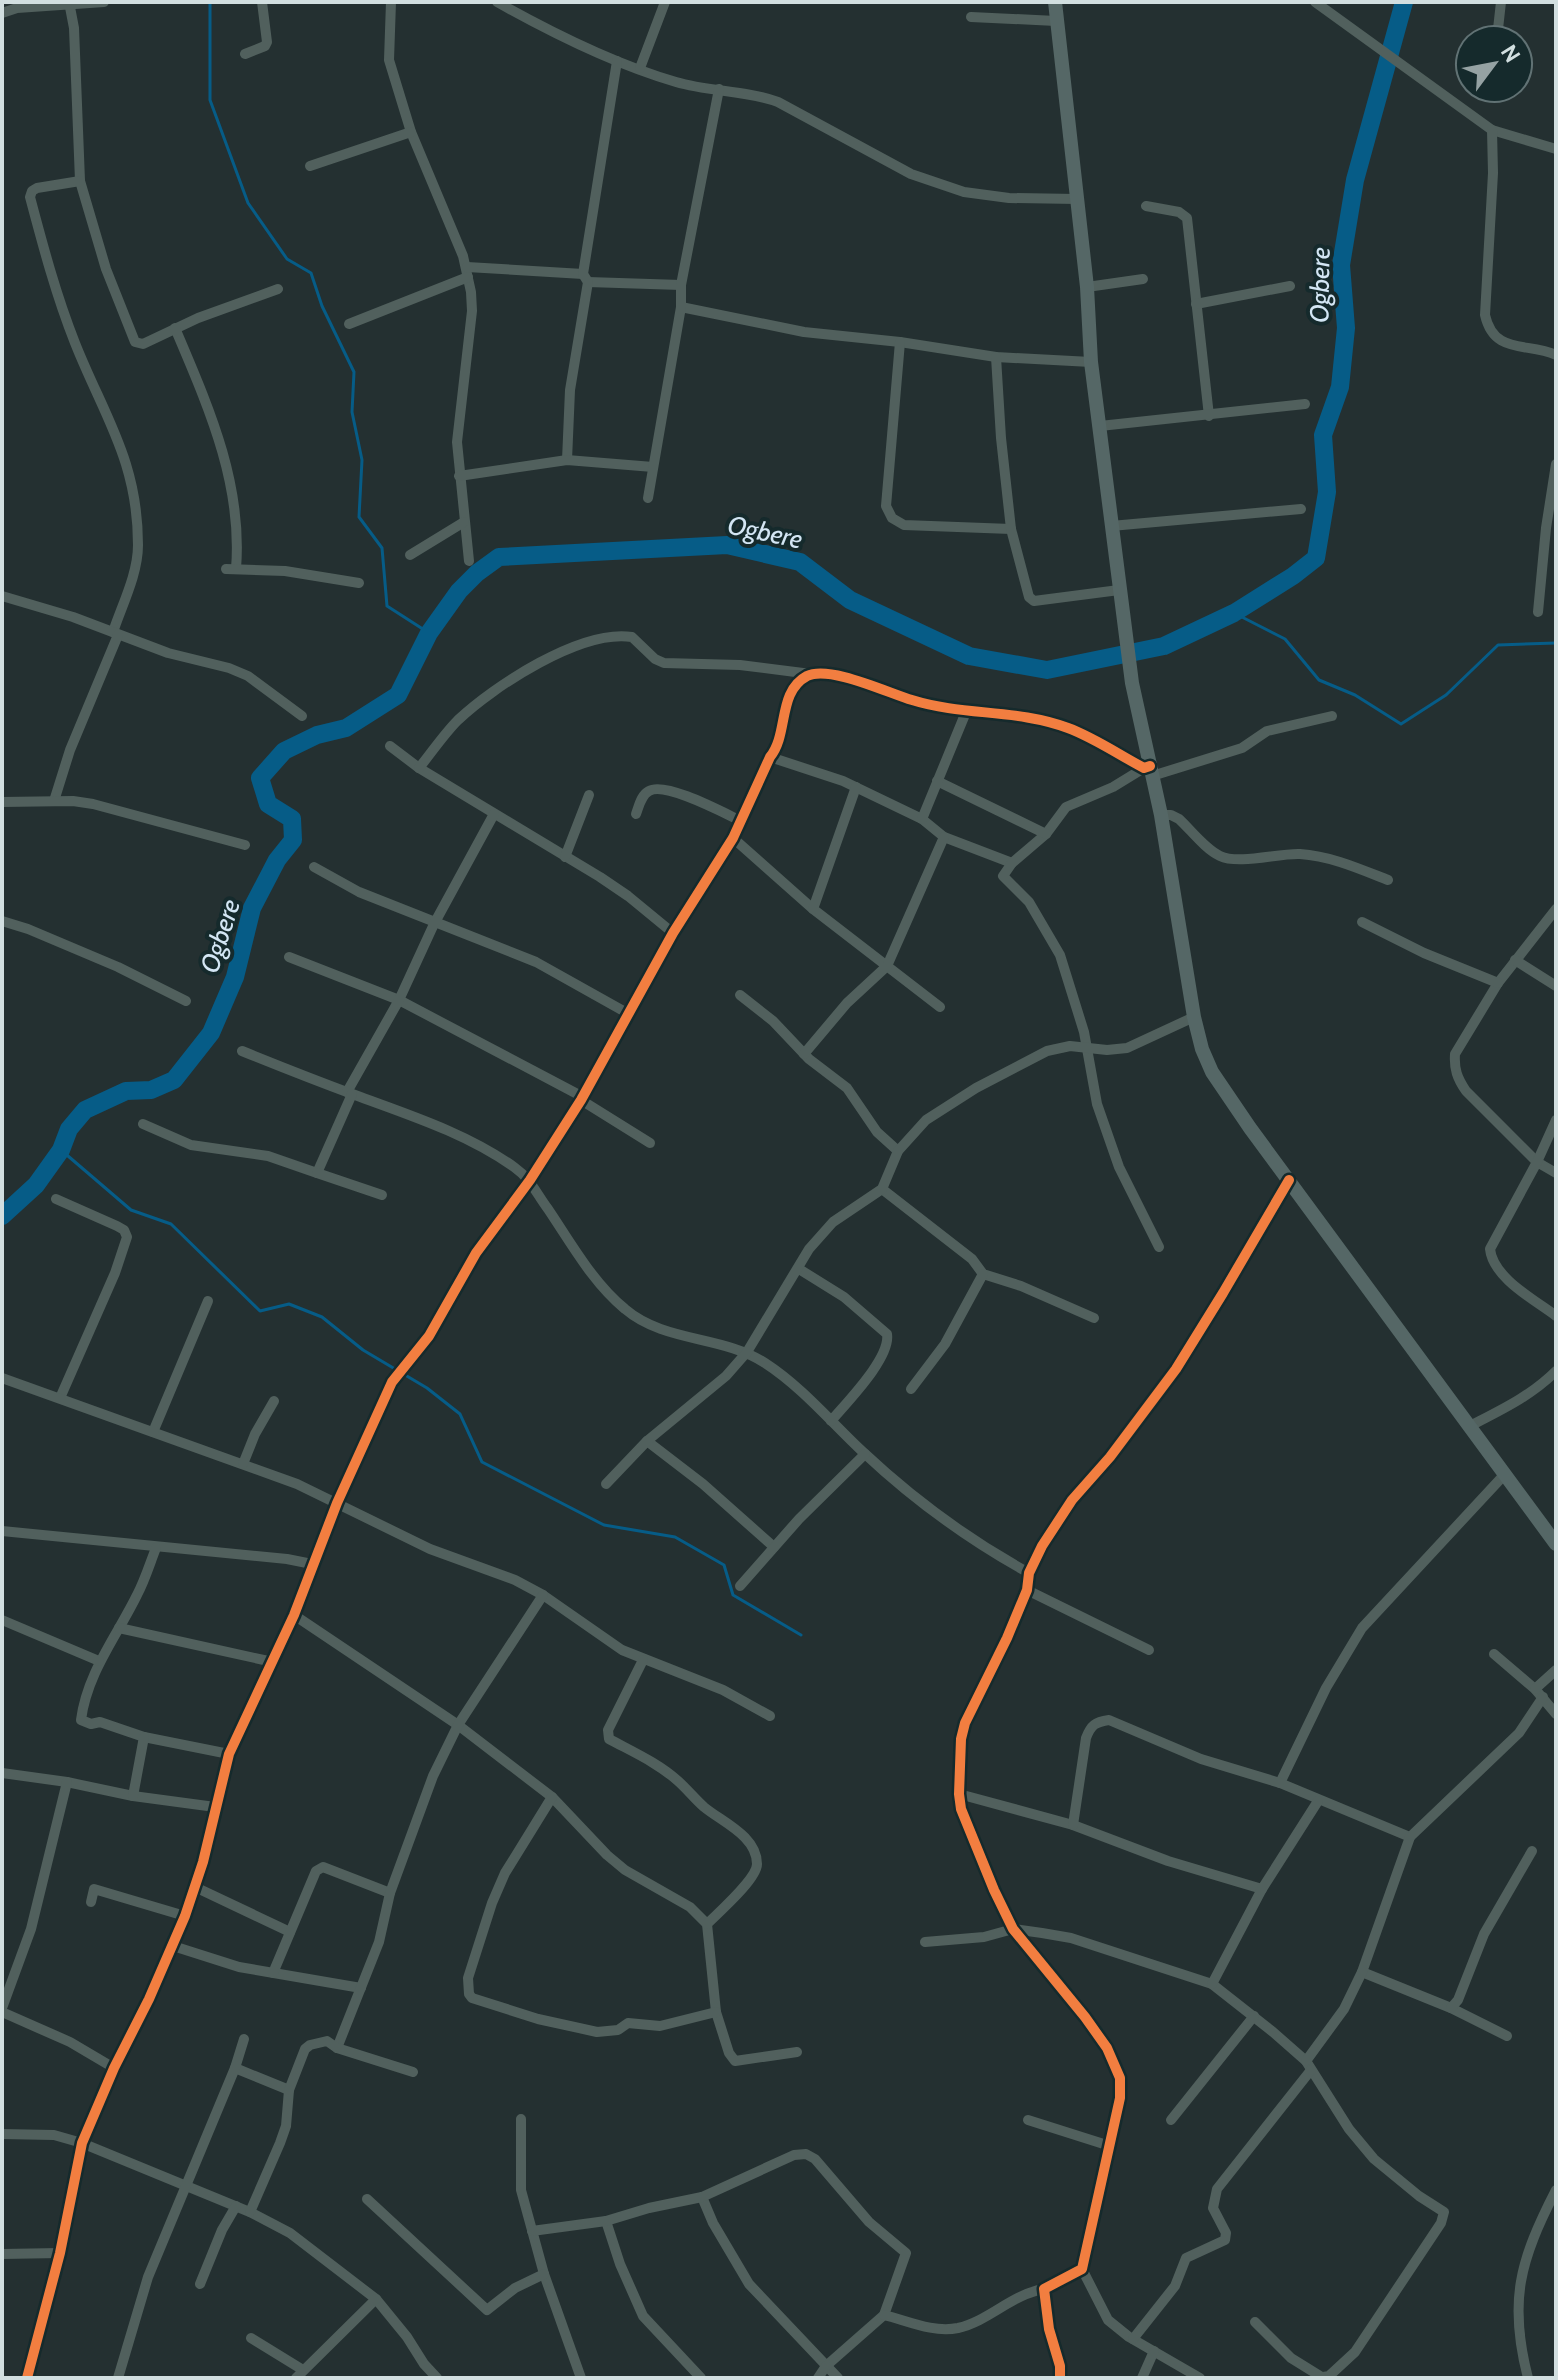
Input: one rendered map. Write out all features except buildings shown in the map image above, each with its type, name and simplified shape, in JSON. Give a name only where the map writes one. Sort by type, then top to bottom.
[{"type":"main road","points":[[1055,2],[1087,287],[1091,362],[1125,640],[1149,770],[1161,815],[1202,1049],[1212,1072],[1289,1180],[1556,1544]]},
{"type":"street","points":[[2,13],[17,8],[104,2]]},
{"type":"street","points":[[245,54],[265,46],[267,42],[262,2]]},
{"type":"street","points":[[391,2],[389,60],[411,132],[468,272],[472,311],[458,423],[459,476],[469,561]]},
{"type":"street","points":[[497,2],[554,33],[675,82],[761,96],[778,102],[911,174],[964,192],[1009,198],[1077,199]]},
{"type":"street","points":[[640,68],[665,2]]},
{"type":"street","points":[[1315,2],[1492,130],[1556,149]]},
{"type":"street","points":[[1499,24],[1501,2]]},
{"type":"street","points":[[70,4],[74,28],[80,181],[106,269],[135,342],[143,344],[175,328],[278,289]]},
{"type":"street","points":[[971,17],[1056,21]]},
{"type":"street","points":[[567,460],[570,390],[617,61]]},
{"type":"street","points":[[648,498],[681,307],[681,285],[719,89]]},
{"type":"street","points":[[1492,130],[1493,173],[1485,315],[1488,326],[1503,343],[1556,355]]},
{"type":"street","points":[[310,166],[411,132]]},
{"type":"street","points":[[54,801],[70,750],[115,634],[138,547],[132,478],[122,446],[75,345],[30,197],[37,188],[80,181]]},
{"type":"street","points":[[1146,206],[1184,214],[1187,218],[1209,416]]},
{"type":"street","points":[[349,324],[468,272],[681,285]]},
{"type":"street","points":[[1087,287],[1143,279]]},
{"type":"street","points":[[1196,304],[1290,286]]},
{"type":"street","points":[[681,307],[804,332],[900,342],[996,357],[1091,362]]},
{"type":"street","points":[[175,328],[219,434],[232,487],[236,517],[231,569],[285,571],[359,583]]},
{"type":"street","points":[[900,342],[886,506],[892,518],[904,525],[1011,529]]},
{"type":"street","points":[[996,357],[1011,529],[1029,597],[1034,601],[1119,590]]},
{"type":"street","points":[[1100,426],[1305,404]]},
{"type":"street","points":[[459,476],[567,460],[653,467]]},
{"type":"street","points":[[1538,612],[1556,464]]},
{"type":"street","points":[[1111,526],[1301,509]]},
{"type":"street","points":[[410,555],[464,522]]},
{"type":"street","points":[[2,596],[73,617],[168,653],[239,672],[302,716]]},
{"type":"street","points":[[419,768],[456,723],[512,679],[545,660],[594,641],[632,637],[655,659],[664,663],[740,665],[811,674],[832,673],[919,702],[966,712],[1015,715],[1067,728],[1149,770]]},
{"type":"street","points":[[27,2378],[60,2253],[82,2143],[185,1916],[229,1754],[294,1615],[337,1503],[392,1382],[429,1336],[476,1253],[530,1180],[582,1098],[673,933],[733,838],[776,749],[793,690],[811,674]]},
{"type":"street","points":[[922,819],[966,712]]},
{"type":"street","points":[[1159,1247],[1119,1167],[1097,1104],[1087,1048],[1060,955],[1029,902],[1003,876],[1012,863],[1046,834],[1066,807],[1149,770],[1242,748],[1267,731],[1332,716]]},
{"type":"street","points":[[390,746],[419,768],[628,896],[673,933]]},
{"type":"street","points":[[770,757],[856,787],[922,819],[944,837],[1012,863]]},
{"type":"street","points":[[937,781],[1046,834]]},
{"type":"street","points":[[813,909],[856,787]]},
{"type":"street","points":[[636,814],[643,797],[650,790],[658,789],[688,797],[741,821]]},
{"type":"street","points":[[565,857],[589,795]]},
{"type":"street","points":[[2,802],[93,804],[245,845]]},
{"type":"street","points":[[317,1173],[349,1093],[399,1000],[434,924],[494,814]]},
{"type":"street","points":[[1161,815],[1179,819],[1220,856],[1233,859],[1280,853],[1303,854],[1330,858],[1388,880]]},
{"type":"street","points":[[804,1054],[847,1003],[887,966],[944,837]]},
{"type":"street","points":[[733,838],[813,909],[940,1007]]},
{"type":"street","points":[[314,867],[359,892],[434,924],[510,950],[629,1014]]},
{"type":"street","points":[[1554,915],[1498,983],[1455,1054],[1455,1067],[1466,1091],[1537,1162],[1556,1173]]},
{"type":"street","points":[[2,921],[118,967],[186,1001]]},
{"type":"street","points":[[1362,922],[1424,953],[1498,983]]},
{"type":"street","points":[[289,957],[399,1000],[582,1098],[650,1143]]},
{"type":"street","points":[[1515,960],[1556,986]]},
{"type":"street","points":[[740,995],[773,1021],[804,1054],[847,1088],[877,1132],[898,1151]]},
{"type":"street","points":[[606,1484],[647,1441],[726,1376],[747,1352],[809,1249],[833,1222],[882,1189],[898,1151],[926,1120],[976,1088],[1047,1051],[1070,1046],[1127,1048],[1194,1017]]},
{"type":"street","points":[[242,1051],[438,1126],[512,1165],[530,1180],[589,1268],[625,1309],[644,1323],[747,1352],[785,1378],[865,1454],[962,1532],[1029,1573]]},
{"type":"street","points":[[1556,1120],[1490,1249],[1491,1261],[1556,1316]]},
{"type":"street","points":[[143,1124],[191,1145],[268,1156],[382,1195]]},
{"type":"street","points":[[1200,2378],[1133,2339],[1108,2320],[1082,2269],[1120,2098],[1120,2078],[1115,2062],[1085,2017],[1013,1929],[966,1822],[959,1794],[961,1739],[965,1723],[1027,1590],[1029,1573],[1042,1546],[1072,1500],[1110,1457],[1176,1369],[1289,1180]]},
{"type":"street","points":[[882,1189],[972,1259],[983,1274],[1021,1286],[1094,1318]]},
{"type":"street","points":[[56,1199],[117,1226],[124,1230],[127,1237],[115,1273],[60,1398]]},
{"type":"street","points":[[799,1269],[844,1297],[887,1334],[884,1350],[869,1375],[831,1421]]},
{"type":"street","points":[[911,1389],[945,1344],[983,1274]]},
{"type":"street","points":[[153,1432],[208,1301]]},
{"type":"street","points":[[1470,1426],[1516,1403],[1556,1371]]},
{"type":"street","points":[[2,1378],[243,1464],[337,1503],[430,1549],[515,1580],[543,1595],[622,1650],[723,1690],[770,1716]]},
{"type":"street","points":[[243,1464],[255,1434],[274,1401]]},
{"type":"street","points":[[647,1441],[703,1484],[774,1547]]},
{"type":"street","points":[[740,1586],[799,1519],[865,1454]]},
{"type":"street","points":[[1280,1783],[1326,1688],[1362,1628],[1505,1474]]},
{"type":"street","points":[[2,1531],[312,1564]]},
{"type":"street","points":[[156,1548],[138,1594],[99,1661],[83,1705],[81,1720],[91,1724],[100,1722],[144,1737],[229,1754]]},
{"type":"street","points":[[1027,1590],[1149,1650]]},
{"type":"street","points":[[337,2048],[379,1942],[390,1893],[433,1776],[458,1725],[543,1595]]},
{"type":"street","points":[[294,1615],[458,1725],[552,1797],[625,1870],[690,1907],[707,1924],[716,2012],[729,2053],[735,2061],[797,2052]]},
{"type":"street","points":[[2,1620],[99,1661]]},
{"type":"street","points":[[119,1628],[273,1662]]},
{"type":"street","points":[[1494,1654],[1539,1693],[1556,1714]]},
{"type":"street","points":[[643,1660],[608,1730],[609,1739],[678,1780],[706,1809],[747,1840],[756,1854],[758,1866],[753,1877],[707,1924]]},
{"type":"street","points":[[1133,2339],[1175,2286],[1186,2258],[1225,2240],[1226,2233],[1213,2208],[1217,2189],[1308,2066],[1344,2009],[1362,1972],[1410,1837],[1519,1733],[1539,1693],[1556,1670]]},
{"type":"street","points":[[1073,1825],[1086,1738],[1096,1722],[1109,1720],[1201,1759],[1280,1783],[1410,1837]]},
{"type":"street","points":[[133,1796],[144,1737]]},
{"type":"street","points":[[2,1773],[215,1807]]},
{"type":"street","points":[[67,1782],[31,1929],[2,2010],[70,2042],[114,2068]]},
{"type":"street","points":[[959,1794],[1073,1825],[1168,1861],[1262,1889]]},
{"type":"street","points":[[552,1797],[496,1893],[468,1978],[472,1998],[538,2019],[597,2032],[618,2030],[628,2023],[660,2026],[716,2012]]},
{"type":"street","points":[[1212,1984],[1262,1889],[1318,1801]]},
{"type":"street","points":[[1451,2008],[1458,2000],[1484,1934],[1532,1851]]},
{"type":"street","points":[[273,1973],[314,1875],[323,1867],[390,1893]]},
{"type":"street","points":[[195,1887],[290,1932]]},
{"type":"street","points":[[91,1902],[94,1889],[185,1916]]},
{"type":"street","points":[[925,1942],[984,1937],[1013,1929],[1071,1938],[1212,1984],[1254,2016],[1308,2066],[1349,2129],[1374,2159],[1445,2215],[1355,2352],[1329,2376],[1319,2377],[1291,2358],[1255,2322]]},
{"type":"street","points":[[173,1946],[239,1967],[361,1988]]},
{"type":"street","points":[[1362,1972],[1451,2008],[1507,2036]]},
{"type":"street","points":[[1171,2120],[1254,2016]]},
{"type":"street","points":[[118,2378],[148,2277],[235,2068],[244,2039]]},
{"type":"street","points":[[250,2212],[283,2134],[289,2090],[305,2049],[327,2041],[337,2048],[413,2072]]},
{"type":"street","points":[[235,2068],[289,2090]]},
{"type":"street","points":[[521,2119],[521,2190],[576,2376]]},
{"type":"street","points":[[1028,2120],[1110,2146]]},
{"type":"street","points":[[2,2134],[54,2135],[82,2143],[250,2212],[290,2233],[376,2299],[437,2378]]},
{"type":"street","points":[[532,2231],[606,2221],[702,2197],[794,2155],[806,2154],[815,2159],[869,2222],[906,2253],[884,2315],[826,2366],[818,2378]]},
{"type":"street","points":[[1528,2378],[1518,2328],[1521,2277],[1542,2218],[1556,2190]]},
{"type":"street","points":[[702,2197],[713,2223],[749,2284],[838,2378]]},
{"type":"street","points":[[367,2199],[487,2310],[515,2288],[544,2274]]},
{"type":"street","points":[[200,2284],[222,2230],[236,2206]]},
{"type":"street","points":[[606,2221],[620,2264],[643,2316],[701,2378]]},
{"type":"street","points":[[2,2254],[60,2253]]},
{"type":"street","points":[[884,2315],[934,2329],[969,2325],[1024,2293],[1044,2289],[1082,2269]]},
{"type":"street","points":[[1044,2289],[1060,2378]]},
{"type":"street","points":[[251,2338],[299,2374],[376,2299]]},
{"type":"street","points":[[1142,2378],[1154,2351]]},
{"type":"waterway","points":[[210,2],[210,100],[248,203],[287,259],[311,273],[322,306],[354,372],[352,412],[362,460],[359,517],[382,548],[387,606],[429,633]]},
{"type":"waterway","name":"Ogbere","points":[[2,1216],[36,1185],[61,1150],[69,1129],[85,1110],[126,1091],[151,1090],[174,1080],[211,1033],[235,977],[252,908],[277,860],[293,840],[292,819],[268,804],[260,778],[284,751],[317,735],[346,728],[398,695],[429,633],[459,591],[499,557],[727,545],[800,562],[850,600],[969,656],[1047,670],[1164,646],[1234,613],[1316,558],[1327,492],[1323,435],[1340,387],[1346,328],[1341,265],[1355,180],[1404,2]]},
{"type":"waterway","points":[[1234,613],[1285,639],[1319,680],[1355,695],[1401,724],[1446,695],[1498,645],[1556,643]]},
{"type":"waterway","points":[[61,1150],[131,1210],[171,1224],[260,1311],[289,1304],[322,1317],[363,1350],[427,1388],[460,1414],[482,1462],[604,1525],[675,1537],[724,1565],[733,1595],[801,1635]]},
{"type":"cycle path","points":[[27,2378],[60,2253],[82,2143],[185,1916],[203,1862],[229,1754],[294,1615],[337,1503],[392,1382],[429,1336],[476,1253],[530,1180],[581,1100],[673,933],[733,838],[776,748],[791,692],[807,676],[830,674],[931,705],[1049,722],[1088,737],[1144,768],[1150,766]]},
{"type":"cycle path","points":[[1060,2378],[1044,2289],[1082,2269],[1120,2098],[1120,2078],[1107,2048],[1085,2017],[1013,1929],[994,1890],[961,1809],[961,1739],[965,1723],[1007,1638],[1027,1590],[1029,1573],[1042,1546],[1072,1500],[1110,1457],[1176,1369],[1289,1180]]}]
